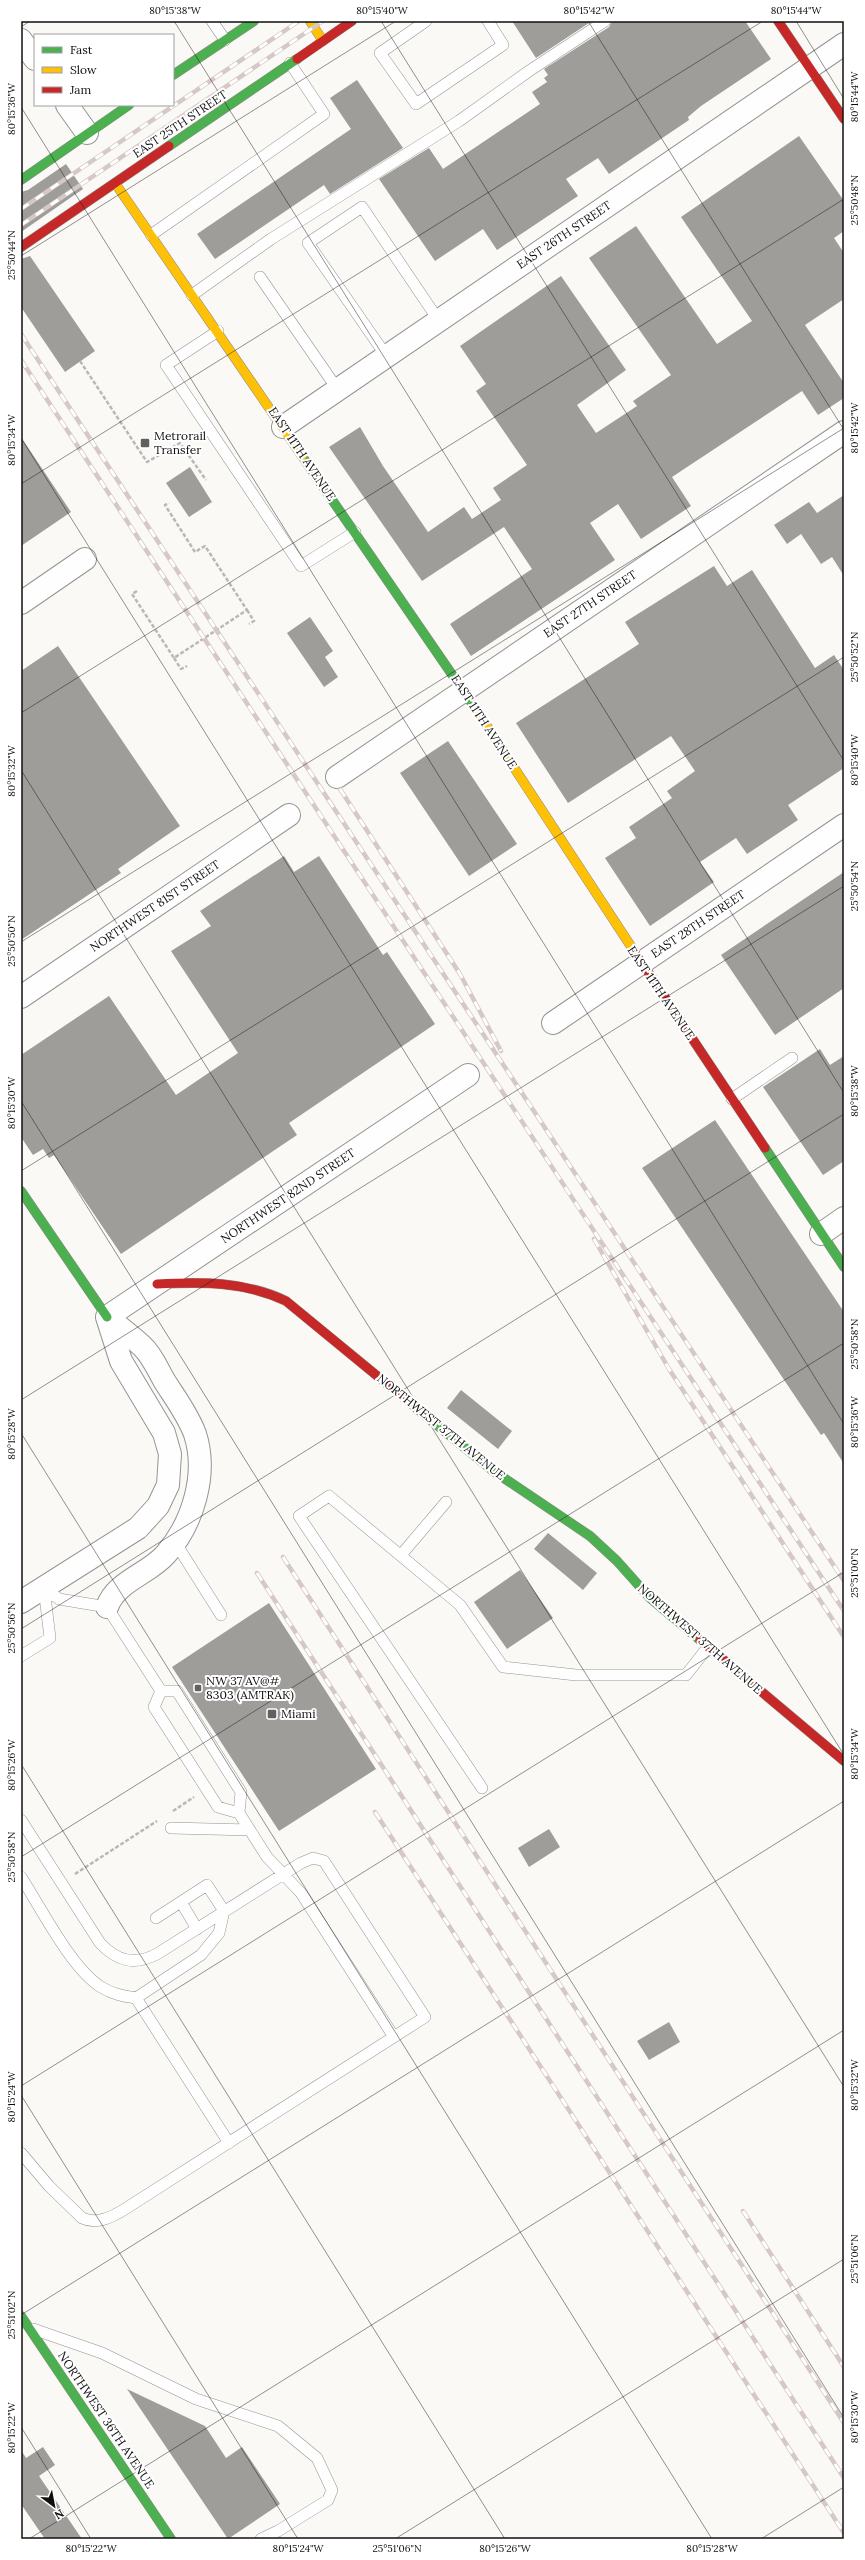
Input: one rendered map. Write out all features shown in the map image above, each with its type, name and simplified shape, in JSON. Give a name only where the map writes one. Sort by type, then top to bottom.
[{"type":"street","points":[[174,74],[254,21]]},
{"type":"street","points":[[310,21],[323,41]]},
{"type":"street","name":"EAST 25TH STREET","points":[[21,246],[352,21]]},
{"type":"street","points":[[778,21],[808,68],[844,119]]},
{"type":"street","points":[[21,40],[34,58]]},
{"type":"street","name":"EAST 26TH STREET","points":[[284,428],[844,44]]},
{"type":"street","points":[[68,106],[88,134]]},
{"type":"street","points":[[21,180],[128,106]]},
{"type":"street","name":"EAST 11TH AVENUE","points":[[115,182],[464,690],[641,962],[844,1267]]},
{"type":"street","name":"EAST 27TH STREET","points":[[337,776],[844,432]]},
{"type":"street","points":[[21,603],[85,559]]},
{"type":"street","name":"NORTHWEST 81ST STREET","points":[[21,997],[289,815]]},
{"type":"street","name":"EAST 28TH STREET","points":[[553,1023],[844,825]]},
{"type":"street","name":"NORTHWEST 82ND STREET","points":[[107,1317],[468,1075]]},
{"type":"street","points":[[21,1191],[107,1317],[143,1347],[182,1408],[195,1436],[199,1459],[198,1483],[189,1516],[175,1542],[152,1567],[117,1591],[107,1608]]},
{"type":"street","points":[[822,1234],[844,1218]]},
{"type":"street","name":"NORTHWEST 37TH AVENUE","points":[[157,1284],[236,1283],[262,1289],[286,1301],[492,1470],[548,1506],[590,1536],[617,1561],[650,1598],[844,1761]]},
{"type":"street","points":[[21,1602],[138,1528],[158,1506],[169,1480],[170,1454],[164,1433],[121,1361],[107,1317]]},
{"type":"street","name":"NORTHWEST 36TH AVENUE","points":[[21,2316],[171,2539]]},
{"type":"lane","points":[[212,21],[225,40]]},
{"type":"lane","points":[[426,21],[380,53],[416,104],[503,45],[488,21]]},
{"type":"lane","points":[[192,295],[271,239],[459,122],[529,71],[605,21]]},
{"type":"lane","points":[[151,234],[324,114],[290,63]]},
{"type":"lane","points":[[387,356],[308,244],[362,207],[439,321]]},
{"type":"lane","points":[[260,278],[338,390]]},
{"type":"lane","points":[[218,332],[166,365],[301,566],[355,532]]},
{"type":"lane","points":[[732,1099],[792,1058]]},
{"type":"lane","points":[[482,1788],[299,1516],[329,1496],[460,1605],[503,1667],[576,1675],[686,1675],[708,1647]]},
{"type":"lane","points":[[401,1555],[446,1502]]},
{"type":"lane","points":[[175,1542],[221,1616]]},
{"type":"lane","points":[[44,1588],[59,1599],[107,1608],[161,1691]]},
{"type":"lane","points":[[21,1656],[50,1638],[44,1588]]},
{"type":"lane","points":[[161,1691],[154,1707],[218,1807],[239,1813]]},
{"type":"lane","points":[[161,1691],[177,1691],[241,1792],[239,1813],[267,1857],[301,1892],[394,2037]]},
{"type":"lane","points":[[21,1820],[100,1943],[117,1958],[130,1962],[144,1960],[197,1929],[283,1874],[312,1858],[324,1861],[329,1866],[425,2017],[125,2209],[97,2221],[88,2221],[74,2212],[21,2153]]},
{"type":"lane","points":[[171,1828],[250,1830]]},
{"type":"lane","points":[[21,1877],[73,1958],[86,1974],[108,1991],[118,1996],[136,1998],[201,1955],[219,1933],[224,1911],[208,1885],[156,1918]]},
{"type":"lane","points":[[181,1902],[197,1929]]},
{"type":"lane","points":[[136,1998],[229,2143]]},
{"type":"lane","points":[[30,2328],[102,2353],[196,2399],[278,2426],[317,2458],[332,2490],[328,2500],[278,2531],[262,2539]]},
{"type":"path","points":[[80,361],[147,462],[180,443],[206,480]]},
{"type":"path","points":[[169,503],[165,505],[196,552],[205,546],[254,621],[249,624]]},
{"type":"path","points":[[137,591],[132,594],[181,669],[187,666]]},
{"type":"path","points":[[174,658],[247,610]]},
{"type":"path","points":[[170,1812],[207,1789]]},
{"type":"path","points":[[61,1882],[164,1817]]},
{"type":"building","points":[[512,21],[592,21],[536,58]]},
{"type":"building","points":[[612,21],[745,21],[771,59],[701,106],[688,117],[689,120],[609,174],[598,158],[566,179],[578,196],[497,250],[483,229],[435,261],[379,179],[429,148],[443,169],[540,104],[532,92],[547,82],[544,78],[548,75],[544,69],[609,27]]},
{"type":"building","points":[[357,80],[403,148],[330,194],[324,185],[215,259],[197,234],[351,129],[330,98]]},
{"type":"building","points":[[799,136],[844,201],[844,231],[834,238],[844,253],[844,299],[805,325],[844,383],[844,398],[818,415],[802,391],[672,477],[691,506],[641,539],[618,504],[590,523],[615,560],[471,656],[450,624],[532,569],[504,527],[422,581],[329,447],[360,427],[383,466],[428,532],[464,507],[472,519],[501,500],[493,488],[527,465],[476,391],[486,384],[460,346],[561,276],[626,370],[577,405],[596,433],[637,406],[633,401],[671,375],[589,258],[636,226],[717,344],[752,321],[681,217]]},
{"type":"building","points":[[66,164],[83,189],[21,232],[21,192],[28,190]]},
{"type":"building","points":[[30,256],[95,351],[65,372],[21,307],[21,259]]},
{"type":"building","points":[[21,437],[71,512],[21,546]]},
{"type":"building","points":[[190,467],[212,502],[189,517],[166,483]]},
{"type":"building","points":[[844,495],[844,576],[832,557],[821,564],[801,534],[787,544],[774,525],[809,502],[817,513]]},
{"type":"building","points":[[714,566],[727,586],[752,570],[815,668],[834,655],[844,670],[844,768],[788,805],[798,820],[747,854],[736,838],[700,862],[714,882],[650,926],[605,858],[636,838],[629,827],[672,798],[667,791],[695,771],[671,736],[568,803],[516,723],[639,644],[625,622]]},
{"type":"building","points":[[310,617],[333,651],[325,657],[338,677],[324,687],[287,633]]},
{"type":"building","points":[[58,646],[180,826],[118,869],[121,873],[21,940],[21,671]]},
{"type":"building","points":[[448,741],[517,844],[469,876],[400,773]]},
{"type":"building","points":[[284,856],[294,872],[319,856],[383,955],[387,952],[435,1024],[289,1123],[297,1135],[121,1254],[54,1155],[49,1158],[43,1149],[33,1155],[21,1137],[21,1055],[109,996],[176,1095],[238,1053],[171,951],[211,926],[200,911]]},
{"type":"building","points":[[844,872],[844,988],[775,1035],[721,955]]},
{"type":"building","points":[[820,1049],[830,1065],[844,1056],[844,1161],[823,1175],[763,1087]]},
{"type":"building","points":[[715,1120],[844,1312],[844,1464],[824,1433],[821,1435],[642,1168]]},
{"type":"building","points":[[461,1390],[512,1431],[498,1449],[447,1408]]},
{"type":"building","points":[[548,1533],[597,1573],[583,1590],[534,1549]]},
{"type":"building","points":[[520,1570],[553,1618],[507,1649],[474,1602]]},
{"type":"building","points":[[269,1603],[376,1769],[279,1831],[172,1667]]},
{"type":"building","points":[[549,1829],[560,1847],[529,1867],[518,1848]]},
{"type":"building","points":[[669,2022],[680,2042],[649,2060],[637,2041]]},
{"type":"building","points":[[127,2389],[205,2426],[226,2458],[242,2447],[280,2504],[228,2539]]},
{"type":"building","points":[[43,2447],[55,2465],[39,2476],[82,2539],[45,2539],[21,2504],[21,2450],[26,2458]]},
{"type":"railway","points":[[174,106],[299,21]]},
{"type":"railway","points":[[21,225],[323,21]]},
{"type":"railway","points":[[21,209],[173,106]]},
{"type":"railway","points":[[21,334],[844,1581]]},
{"type":"railway","points":[[21,360],[844,1611]]},
{"type":"railway","points":[[340,789],[460,974],[501,1051]]},
{"type":"railway","points":[[594,1239],[669,1369],[844,1637]]},
{"type":"railway","points":[[283,1557],[844,2423]]},
{"type":"railway","points":[[257,1573],[844,2478]]},
{"type":"railway","points":[[375,1812],[844,2533]]},
{"type":"railway","points":[[743,2211],[844,2367]]},
{"type":"traffic: fast","points":[[174,74],[254,21]]},
{"type":"traffic: fast","points":[[169,146],[297,59]]},
{"type":"traffic: fast","points":[[21,180],[128,106]]},
{"type":"traffic: fast","points":[[302,456],[475,708]]},
{"type":"traffic: fast","points":[[765,1148],[844,1267]]},
{"type":"traffic: fast","points":[[21,1191],[107,1317]]},
{"type":"traffic: fast","points":[[432,1421],[492,1470],[590,1536],[617,1561],[650,1598],[700,1640]]},
{"type":"traffic: fast","points":[[21,2316],[171,2539]]},
{"type":"traffic: slow","points":[[310,21],[323,41]]},
{"type":"traffic: slow","points":[[115,183],[302,456]]},
{"type":"traffic: slow","points":[[475,708],[634,951]]},
{"type":"traffic: jam","points":[[297,59],[352,21]]},
{"type":"traffic: jam","points":[[778,21],[844,119]]},
{"type":"traffic: jam","points":[[21,247],[169,146]]},
{"type":"traffic: jam","points":[[634,951],[765,1148]]},
{"type":"traffic: jam","points":[[157,1284],[207,1283],[239,1286],[270,1294],[286,1301],[432,1421]]},
{"type":"traffic: jam","points":[[700,1640],[844,1761]]},
{"type":"place","name":"Metrorail Transfer","points":[[145,443]]},
{"type":"place","name":"NW 37 AV@# 8303 (AMTRAK)","points":[[198,1688]]},
{"type":"place","name":"Miami","points":[[272,1714]]}]
